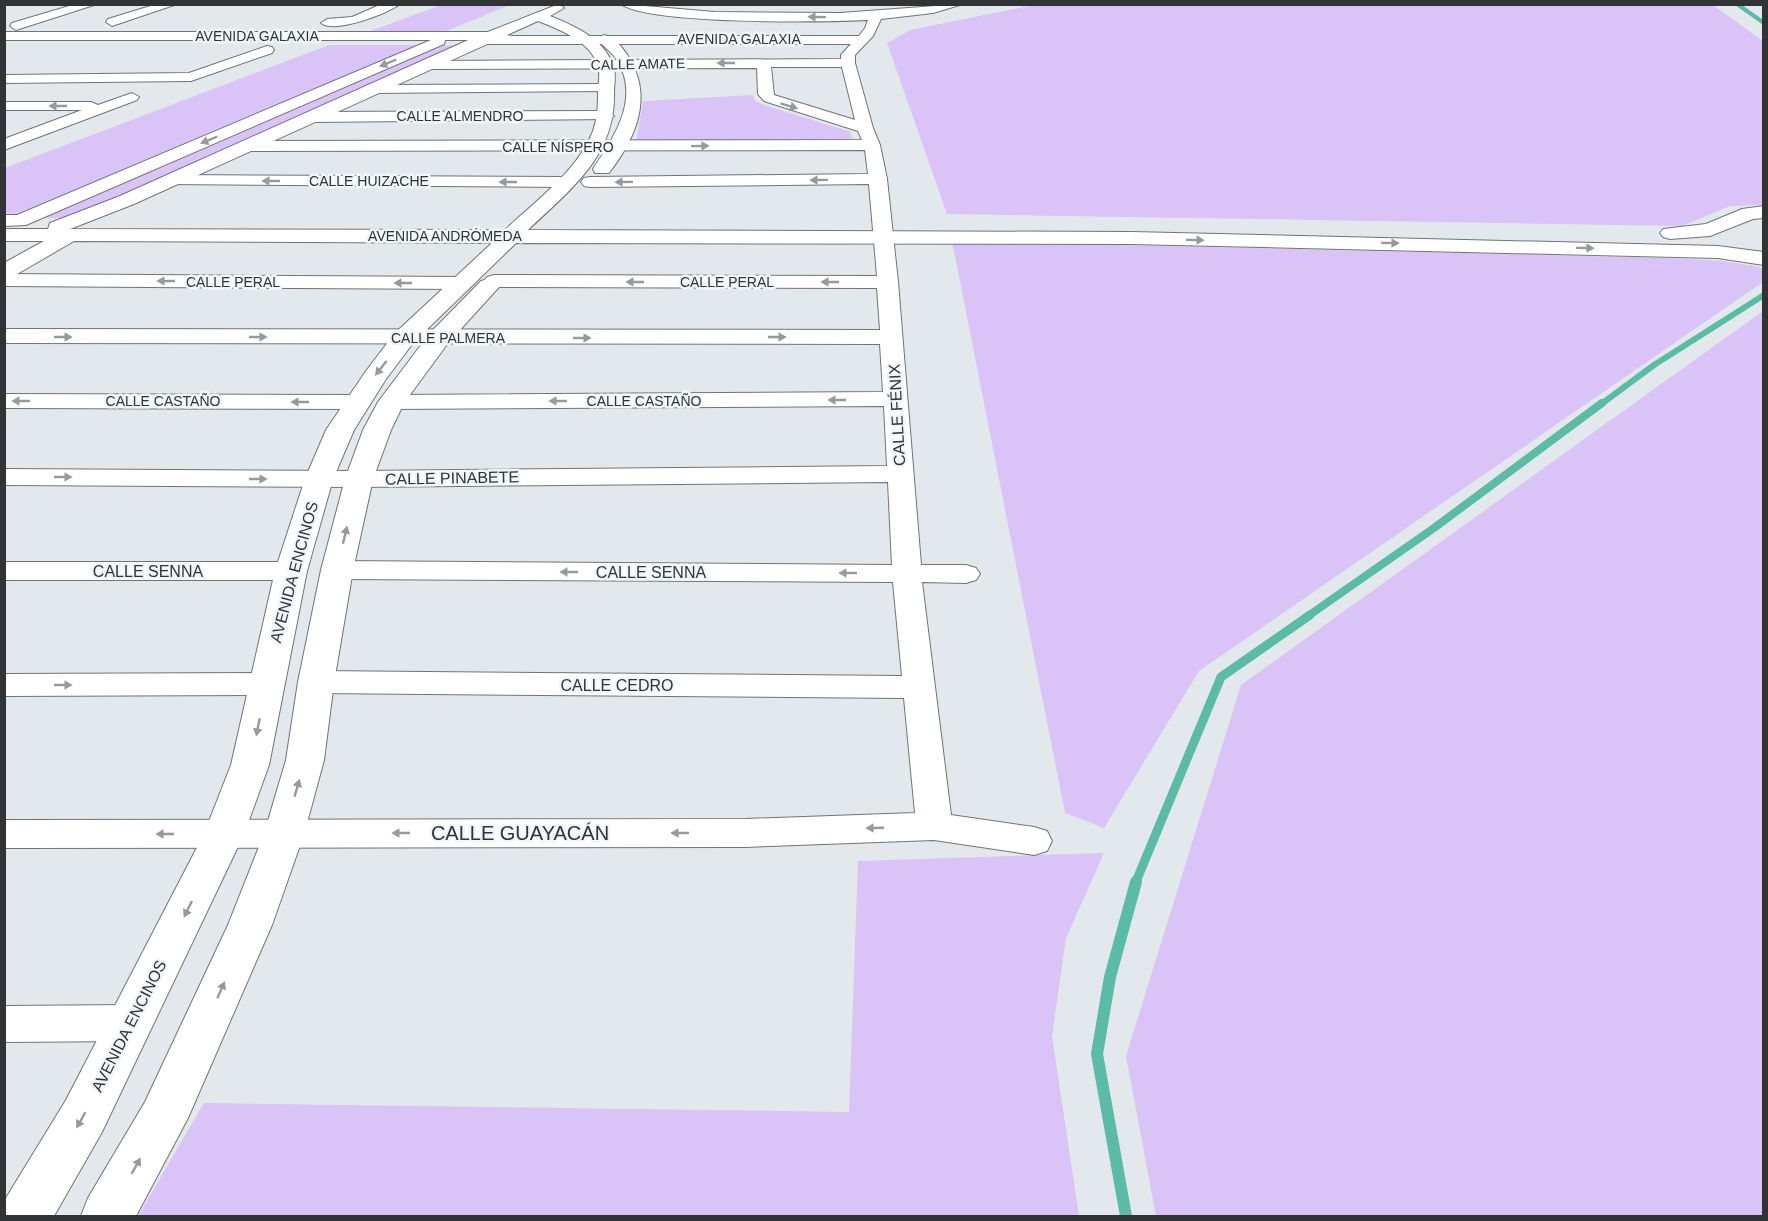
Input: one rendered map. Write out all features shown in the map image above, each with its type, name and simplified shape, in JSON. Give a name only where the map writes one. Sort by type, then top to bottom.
[{"type":"street","points":[[4,29],[91,4]]},
{"type":"street","points":[[171,4],[112,22],[347,21],[394,5]]},
{"type":"street","points":[[353,4],[394,5]]},
{"type":"street","points":[[627,4],[675,14],[875,18],[916,13],[957,4]]},
{"type":"street","points":[[15,228],[447,38],[546,9]]},
{"type":"street","points":[[4,272],[73,228],[127,200],[429,65],[546,9]]},
{"type":"street","points":[[546,9],[605,68]]},
{"type":"street","points":[[848,63],[848,56],[875,25],[875,18]]},
{"type":"street","points":[[4,24],[22,24]]},
{"type":"street","name":"AVENIDA GALAXIA","points":[[4,36],[508,39],[605,68],[861,40]]},
{"type":"street","name":"AVENIDA GALAXIA","points":[[4,41],[447,38]]},
{"type":"street","points":[[4,79],[190,77],[267,50]]},
{"type":"street","points":[[202,56],[249,56]]},
{"type":"street","points":[[764,63],[765,94],[769,98],[868,136]]},
{"type":"street","name":"CALLE AMATE","points":[[429,65],[605,68],[848,63]]},
{"type":"street","name":"CALLE FÉNIX","points":[[848,63],[878,179],[884,230],[907,574],[934,826]]},
{"type":"street","points":[[374,89],[605,68]]},
{"type":"street","name":"CALLE ALMENDRO","points":[[313,117],[605,68]]},
{"type":"street","name":"AVENIDA ENCINOS","points":[[605,68],[603,134],[608,147]]},
{"type":"street","name":"AVENIDA ENCINOS","points":[[25,1216],[84,1116],[224,834],[250,765],[291,571],[319,479],[340,430],[404,338],[462,283],[531,229],[579,182],[608,147],[635,105],[605,68]]},
{"type":"street","points":[[4,145],[132,97]]},
{"type":"street","points":[[4,106],[112,106]]},
{"type":"street","name":"CALLE NÍSPERO","points":[[245,146],[608,147],[868,136]]},
{"type":"street","points":[[4,137],[27,137]]},
{"type":"street","name":"CALLE HUIZACHE","points":[[171,180],[579,182],[878,179]]},
{"type":"street","points":[[98,221],[127,200]]},
{"type":"street","points":[[884,230],[1421,227],[1660,233],[1710,230],[1749,213],[1764,212]]},
{"type":"street","name":"AVENIDA ANDRÓMEDA","points":[[73,228],[98,221],[531,229]]},
{"type":"street","name":"AVENIDA ANDRÓMEDA","points":[[4,245],[15,228],[884,230]]},
{"type":"street","name":"AVENIDA ENCINOS","points":[[107,1216],[163,1118],[250,925],[284,834],[305,760],[316,682],[337,570],[359,479],[377,430],[392,402],[439,338],[494,281],[531,229]]},
{"type":"street","points":[[884,230],[1456,244],[1738,254],[1764,259]]},
{"type":"street","points":[[1710,230],[1726,247],[1738,254]]},
{"type":"street","name":"CALLE PERAL","points":[[4,280],[462,283]]},
{"type":"street","name":"CALLE PERAL","points":[[494,281],[888,282]]},
{"type":"street","name":"CALLE PALMERA","points":[[4,336],[892,337]]},
{"type":"street","name":"CALLE CASTAÑO","points":[[392,402],[896,399]]},
{"type":"street","name":"CALLE CASTAÑO","points":[[4,401],[358,402]]},
{"type":"street","name":"CALLE PINABETE","points":[[4,477],[359,479],[900,474]]},
{"type":"street","name":"CALLE SENNA","points":[[337,570],[966,574]]},
{"type":"street","name":"CALLE SENNA","points":[[4,571],[291,571]]},
{"type":"street","name":"CALLE CEDRO","points":[[316,682],[918,687]]},
{"type":"street","points":[[4,685],[266,684]]},
{"type":"street","name":"CALLE GUAYACÁN","points":[[4,834],[745,833],[934,826],[1034,841]]},
{"type":"street","points":[[4,1024],[130,1023]]},
{"type":"shaded area","points":[[441,5],[510,5],[439,34],[362,34]]},
{"type":"shaded area","points":[[1034,5],[1713,5],[1763,41],[1763,205],[1730,206],[1682,226],[947,214],[887,43],[910,30]]},
{"type":"shaded area","points":[[329,45],[419,45],[16,214],[5,213],[5,168]]},
{"type":"shaded area","points":[[441,45],[458,46],[74,218],[38,218]]},
{"type":"shaded area","points":[[753,95],[755,101],[767,106],[851,132],[852,142],[636,142],[643,101]]},
{"type":"shaded area","points":[[952,241],[1670,258],[1723,261],[1759,267],[1763,269],[1763,282],[1199,671],[1104,828],[1065,813]]},
{"type":"shaded area","points":[[1763,311],[1763,1216],[1156,1216],[1126,1056],[1241,685]]},
{"type":"shaded area","points":[[1104,853],[1066,938],[1052,1036],[1079,1216],[138,1216],[204,1103],[849,1112],[858,861]]},
{"type":"waterway","points":[[1737,4],[1764,23]]},
{"type":"waterway","points":[[1600,405],[1654,365],[1764,295]]},
{"type":"waterway","points":[[1308,616],[1434,528],[1602,403]]},
{"type":"waterway","points":[[1135,884],[1221,677],[1310,615]]},
{"type":"waterway","points":[[1126,1216],[1097,1054],[1110,977],[1136,882]]}]
